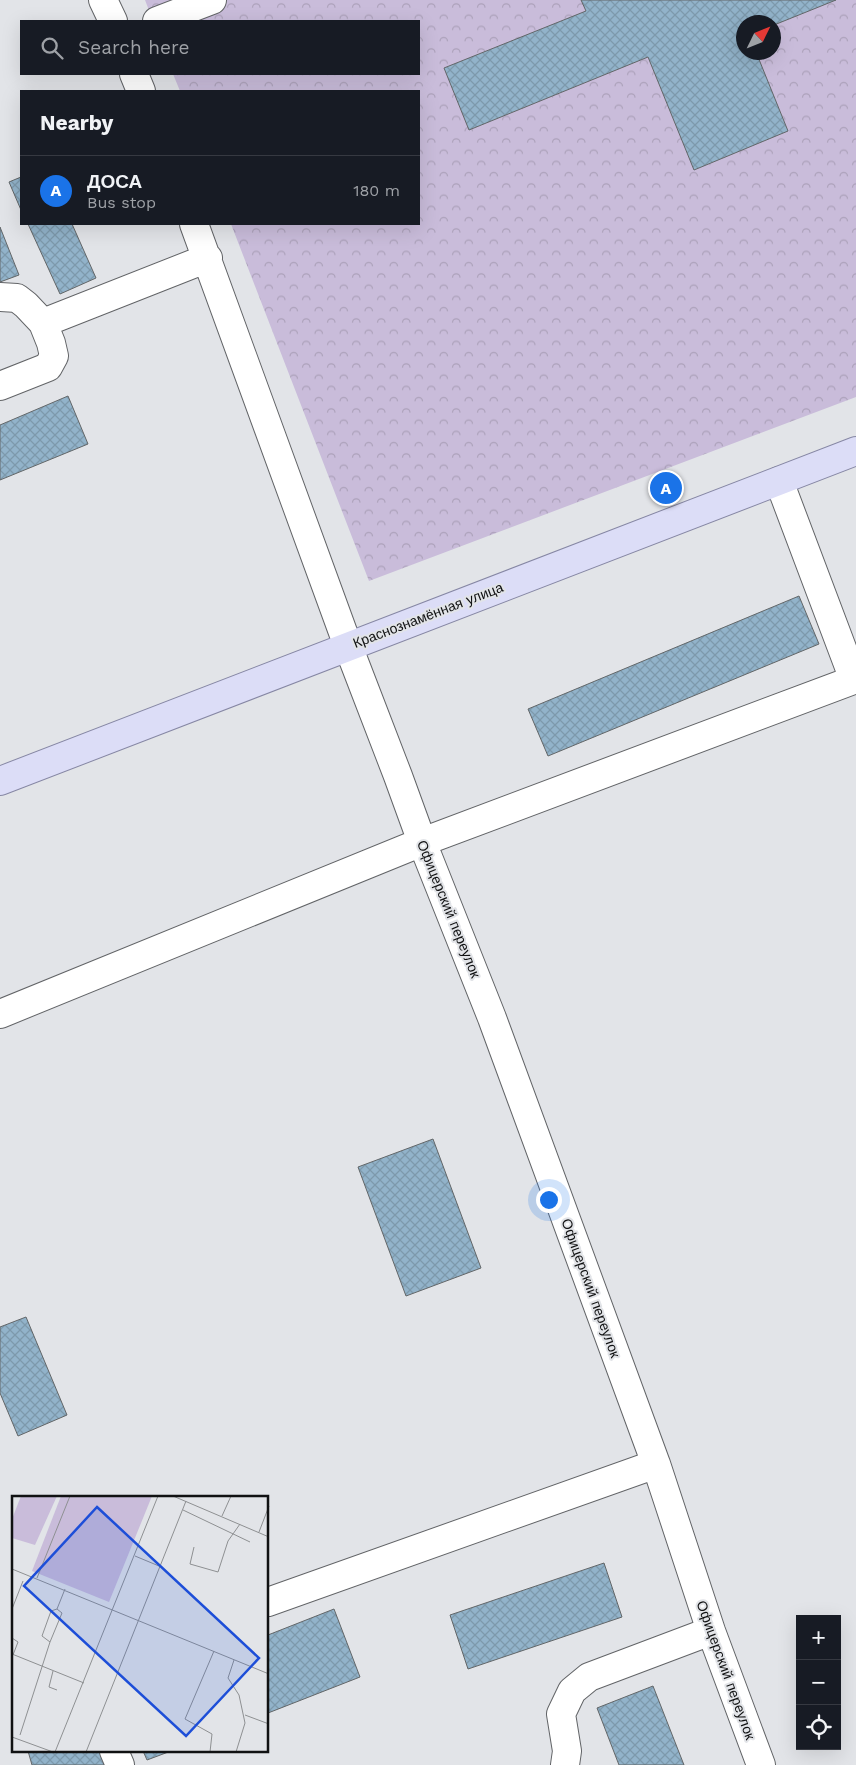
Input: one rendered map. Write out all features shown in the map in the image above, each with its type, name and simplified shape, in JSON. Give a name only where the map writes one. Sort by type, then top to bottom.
[{"type":"main road","name":"Краснознамённая улица","points":[[0,781],[856,451]]},
{"type":"street","points":[[103,0],[113,20]]},
{"type":"street","points":[[160,20],[212,0]]},
{"type":"street","points":[[134,75],[141,90]]},
{"type":"street","name":"Офицерский переулок","points":[[194,225],[348,646],[395,766],[422,842],[492,1018],[656,1464],[711,1631],[761,1765]]},
{"type":"street","points":[[43,324],[208,258]]},
{"type":"street","points":[[0,297],[17,298],[26,305],[43,324],[54,356],[48,367],[0,386]]},
{"type":"street","points":[[0,1014],[422,842],[855,680],[779,481]]},
{"type":"street","points":[[269,1602],[656,1464]]},
{"type":"street","points":[[565,1765],[567,1751],[561,1714],[572,1691],[589,1677],[711,1631]]},
{"type":"street","points":[[114,1752],[120,1765]]},
{"type":"green space","points":[[145,0],[856,0],[856,397],[369,581],[231,225],[420,225],[420,90],[180,90],[173,75],[420,75],[420,20],[153,20]]},
{"type":"building","points":[[581,0],[836,0],[781,22],[781,15],[736,15],[736,60],[759,60],[788,131],[694,170],[648,57],[469,130],[444,68],[586,11]]},
{"type":"building","points":[[20,177],[20,208],[9,182]]},
{"type":"building","points":[[28,225],[72,225],[96,278],[60,294]]},
{"type":"building","points":[[0,227],[19,275],[0,282]]},
{"type":"building","points":[[68,396],[88,444],[0,480],[0,425]]},
{"type":"building","points":[[799,596],[819,644],[548,756],[528,709]]},
{"type":"building","points":[[433,1139],[481,1268],[406,1296],[358,1167]]},
{"type":"building","points":[[26,1317],[67,1415],[18,1436],[0,1393],[0,1327]]},
{"type":"building","points":[[604,1563],[622,1617],[468,1669],[450,1615]]},
{"type":"building","points":[[334,1609],[360,1677],[269,1713],[269,1635]]},
{"type":"building","points":[[653,1686],[684,1765],[619,1765],[597,1708]]},
{"type":"building","points":[[28,1752],[104,1752],[109,1765],[32,1765]]},
{"type":"building","points":[[143,1752],[168,1752],[147,1760]]},
{"type":"place","name":"ДОСА","points":[[666,488]]}]
